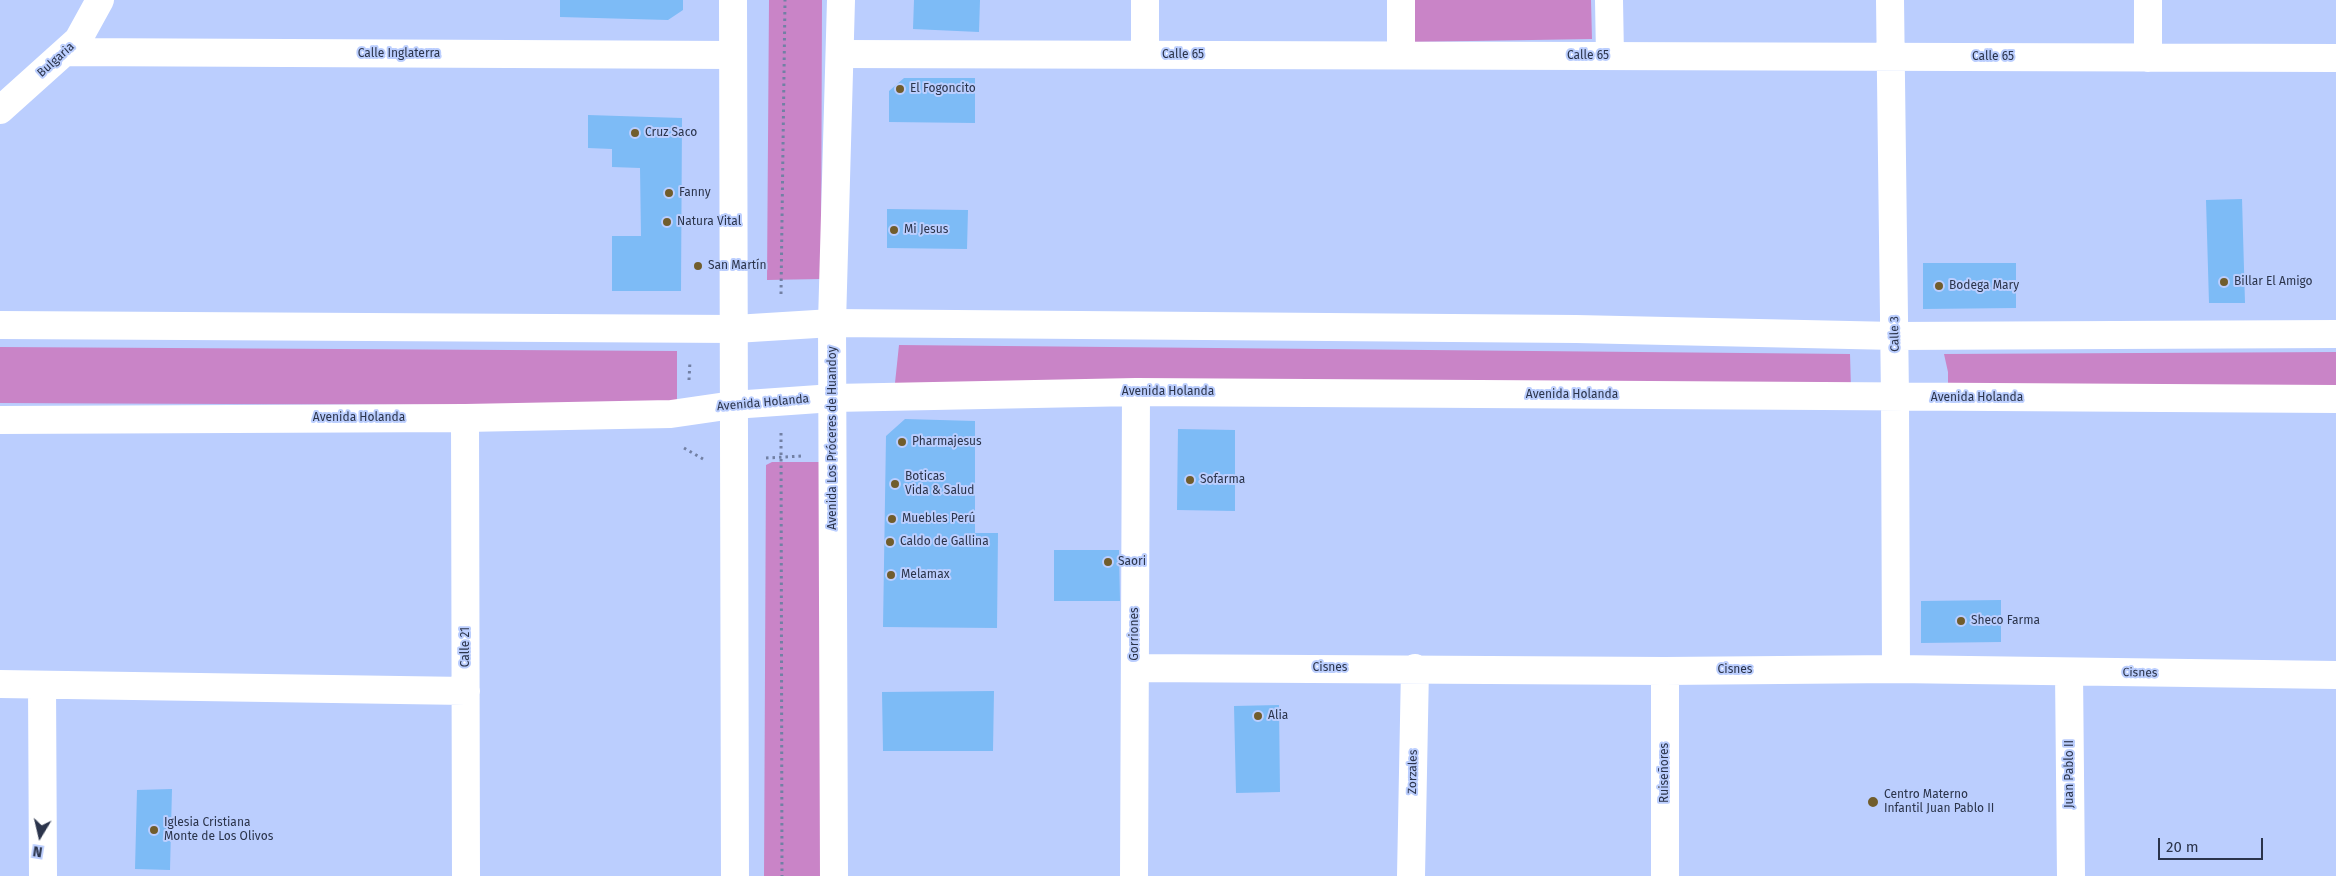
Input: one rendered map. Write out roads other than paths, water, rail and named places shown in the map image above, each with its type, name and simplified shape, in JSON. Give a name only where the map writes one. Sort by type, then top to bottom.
[{"type":"street","name":"Bulgaria","points":[[0,110],[78,40],[100,0]]},
{"type":"street","points":[[733,0],[735,876]]},
{"type":"street","name":"Avenida Los Próceres de Huandoy","points":[[834,876],[832,323],[841,54],[841,0]]},
{"type":"street","points":[[1145,0],[1145,55]]},
{"type":"street","points":[[1401,0],[1401,55]]},
{"type":"street","points":[[1609,0],[1610,56]]},
{"type":"street","name":"Calle 3","points":[[1890,0],[1896,397],[1896,669]]},
{"type":"street","points":[[2148,0],[2148,58]]},
{"type":"street","name":"Calle Inglaterra","points":[[64,52],[734,56]]},
{"type":"street","name":"Calle 65","points":[[841,54],[2336,58]]},
{"type":"street","points":[[0,326],[735,329],[832,323],[1556,329],[1895,336],[2336,334]]},
{"type":"street","name":"Avenida Holanda","points":[[0,420],[465,418],[671,414],[733,405],[833,398],[1136,392],[2336,400]]},
{"type":"street","name":"Gorriones","points":[[1134,876],[1136,392]]},
{"type":"street","name":"Calle 21","points":[[465,418],[466,876]]},
{"type":"street","name":"Cisnes","points":[[1134,668],[1896,669],[2336,675]]},
{"type":"street","name":"Zorzales","points":[[1411,876],[1415,668]]},
{"type":"street","name":"Ruiseñores","points":[[1664,670],[1665,876]]},
{"type":"street","name":"Juan Pablo II","points":[[2069,672],[2071,876]]},
{"type":"street","points":[[0,684],[466,691]]},
{"type":"street","points":[[42,685],[43,876]]},
{"type":"place","name":"El Fogoncito","points":[[900,89]]},
{"type":"place","name":"Cruz Saco","points":[[635,133]]},
{"type":"place","name":"Fanny","points":[[669,193]]},
{"type":"place","name":"Natura Vital","points":[[667,222]]},
{"type":"place","name":"Mi Jesus","points":[[894,230]]},
{"type":"place","name":"San Martín","points":[[698,266]]},
{"type":"place","name":"Billar El Amigo","points":[[2224,282]]},
{"type":"place","name":"Bodega Mary","points":[[1939,286]]},
{"type":"place","name":"Pharmajesus","points":[[902,442]]},
{"type":"place","name":"Sofarma","points":[[1190,480]]},
{"type":"place","name":"Boticas Vida & Salud","points":[[895,484]]},
{"type":"place","name":"Muebles Perú","points":[[892,519]]},
{"type":"place","name":"Caldo de Gallina","points":[[890,542]]},
{"type":"place","name":"Saori","points":[[1108,562]]},
{"type":"place","name":"Melamax","points":[[891,575]]},
{"type":"place","name":"Sheco Farma","points":[[1961,621]]},
{"type":"place","name":"Alia","points":[[1258,716]]},
{"type":"place","name":"Centro Materno Infantil Juan Pablo II","points":[[1873,802]]},
{"type":"place","name":"Iglesia Cristiana Monte de Los Olivos","points":[[154,830]]}]
